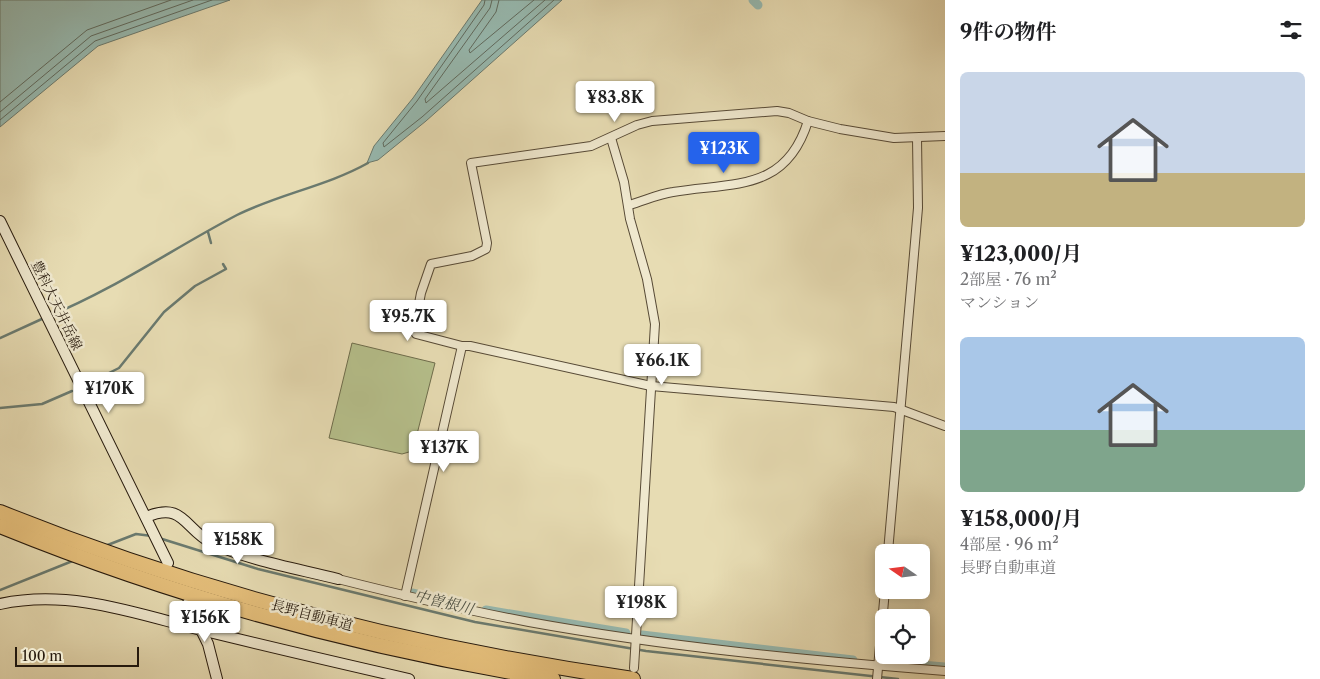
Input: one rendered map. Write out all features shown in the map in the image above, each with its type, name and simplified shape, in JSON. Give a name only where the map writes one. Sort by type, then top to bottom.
[{"type":"highway","name":"長野自動車道","points":[[0,512],[108,553],[209,586],[356,626],[482,654],[634,674]]},
{"type":"highway","name":"長野自動車道","points":[[0,526],[92,561],[206,599],[280,620],[416,653],[553,679]]},
{"type":"main road","name":"豊科大天井岳線","points":[[0,221],[168,563]]},
{"type":"main road","points":[[146,517],[162,512],[179,514],[203,538],[222,547],[338,579]]},
{"type":"main road","points":[[0,604],[32,599],[72,600],[107,606],[408,679]]},
{"type":"main road","points":[[188,603],[208,644],[217,679]]},
{"type":"street","points":[[945,136],[917,138],[878,136],[808,121],[789,112],[777,111],[671,119],[637,125],[611,138],[573,150],[471,163],[487,244],[486,249],[472,256],[431,264],[421,293],[414,330],[416,334],[462,346],[470,346],[651,386],[901,409],[945,426]]},
{"type":"street","points":[[629,205],[672,192],[744,183],[768,175],[788,161],[797,148],[808,121]]},
{"type":"street","points":[[611,138],[624,182],[655,324],[634,674]]},
{"type":"street","points":[[889,544],[918,208],[917,138]]},
{"type":"street","points":[[405,596],[462,346]]},
{"type":"street","points":[[338,579],[405,596],[529,622],[635,641],[878,668],[945,671]]},
{"type":"street","points":[[877,679],[884,599]]},
{"type":"green space","points":[[352,343],[435,363],[414,446],[409,452],[402,454],[329,438]]},
{"type":"water","points":[[0,0],[230,0],[98,46],[0,127]]},
{"type":"water","points":[[482,0],[562,0],[426,121],[378,160],[367,163],[374,146],[413,98]]},
{"type":"waterway","points":[[753,0],[758,5]]},
{"type":"waterway","points":[[49,316],[121,281],[237,215],[269,201],[336,178],[368,163]]},
{"type":"waterway","points":[[208,232],[211,243]]},
{"type":"waterway","points":[[91,382],[119,368],[164,312],[195,286],[226,269],[223,264]]},
{"type":"waterway","points":[[0,338],[44,318]]},
{"type":"waterway","points":[[0,408],[42,404],[72,391]]},
{"type":"waterway","name":"中曽根川","points":[[105,546],[136,534],[152,536]]},
{"type":"waterway","name":"中曽根川","points":[[159,538],[258,569],[475,622],[646,651],[898,679]]},
{"type":"waterway","name":"中曽根川","points":[[0,590],[75,560]]},
{"type":"waterway","points":[[413,593],[471,607]]},
{"type":"waterway","points":[[486,610],[626,633]]},
{"type":"waterway","points":[[642,635],[853,660]]},
{"type":"waterway","points":[[910,664],[945,667]]}]
